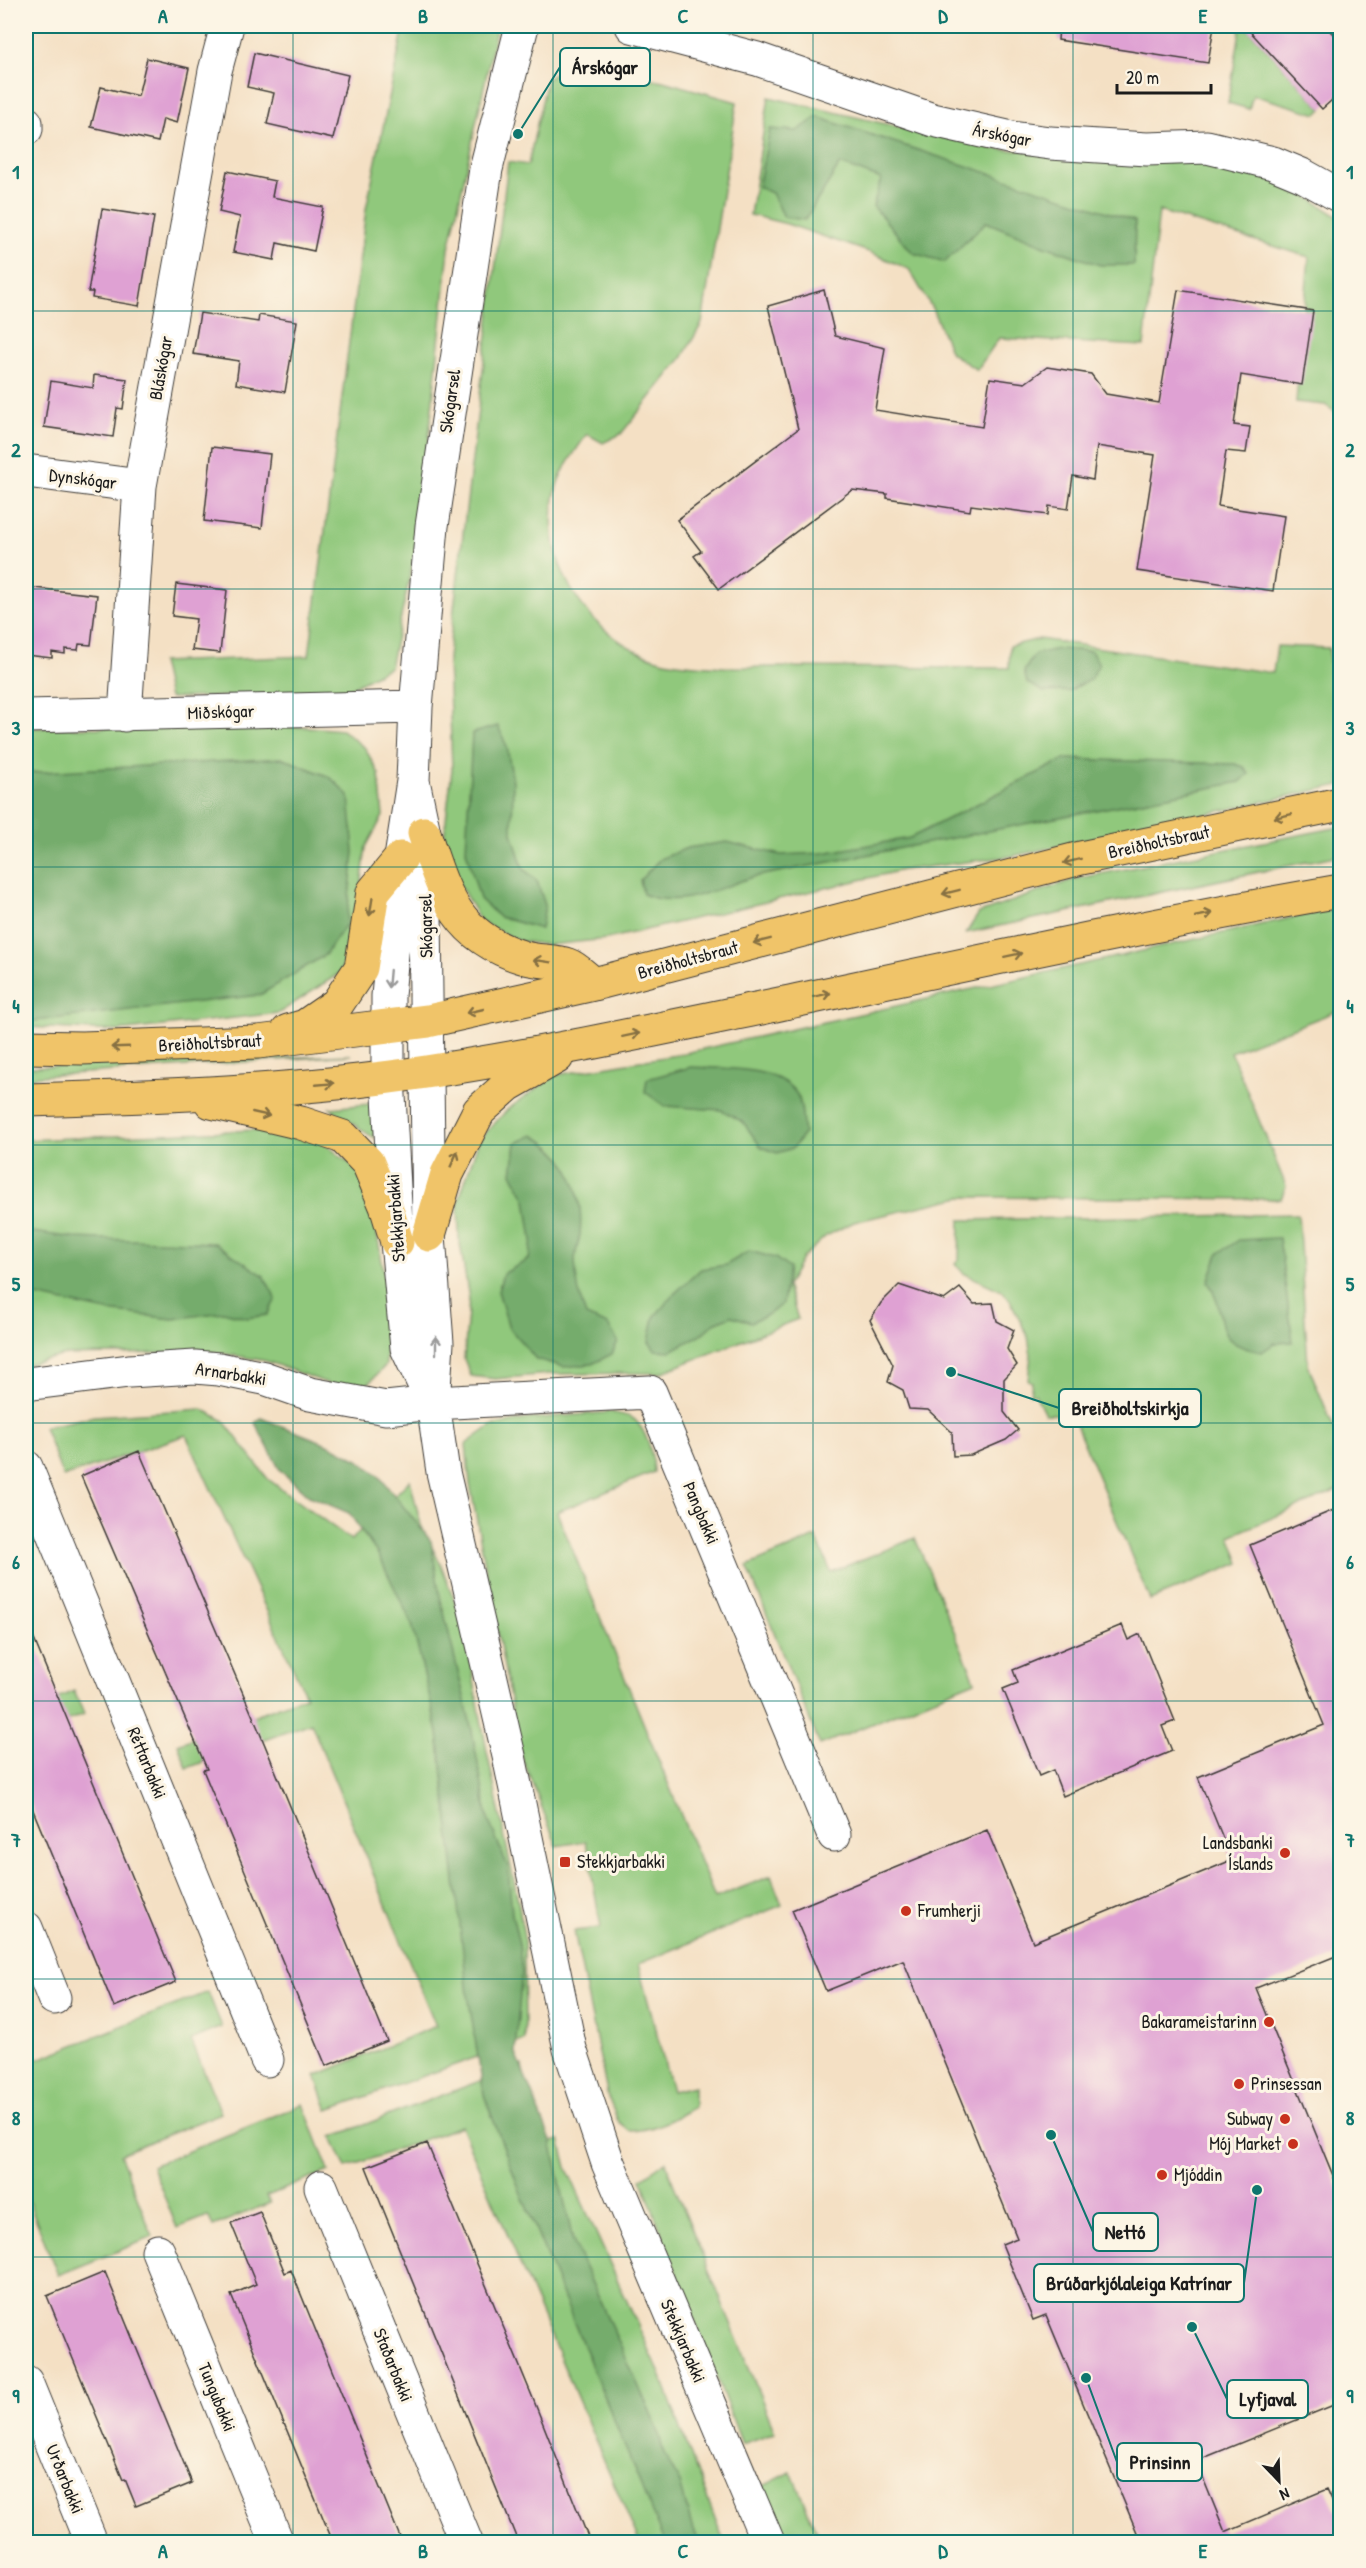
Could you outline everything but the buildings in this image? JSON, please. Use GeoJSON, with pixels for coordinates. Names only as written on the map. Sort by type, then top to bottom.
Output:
{"type":"FeatureCollection","features":[{"type":"Feature","properties":{"kind":"main road","name":"Breiðholtsbraut"},"geometry":{"type":"LineString","coordinates":[[26,1047],[82,1048],[258,1042],[428,1021],[594,984],[1081,858],[1341,804]]}},
{"type":"Feature","properties":{"kind":"main road"},"geometry":{"type":"LineString","coordinates":[[424,833],[444,892],[466,925],[493,946],[524,958],[569,965],[594,984]]}},
{"type":"Feature","properties":{"kind":"main road"},"geometry":{"type":"LineString","coordinates":[[258,1042],[305,1026],[338,1004],[361,968],[373,892],[401,858]]}},
{"type":"Feature","properties":{"kind":"main road"},"geometry":{"type":"LineString","coordinates":[[26,1100],[183,1096],[427,1072],[574,1047],[1207,915],[1341,891]]}},
{"type":"Feature","properties":{"kind":"main road"},"geometry":{"type":"LineString","coordinates":[[429,1234],[447,1174],[479,1111],[508,1085],[574,1047]]}},
{"type":"Feature","properties":{"kind":"main road"},"geometry":{"type":"LineString","coordinates":[[183,1096],[301,1123],[343,1137],[368,1163],[386,1206],[397,1242]]}},
{"type":"Feature","properties":{"kind":"street","name":"Bláskógar"},"geometry":{"type":"LineString","coordinates":[[125,715],[140,486],[215,71],[227,26]]}},
{"type":"Feature","properties":{"kind":"street","name":"Skógarsel"},"geometry":{"type":"LineString","coordinates":[[387,1027],[401,858],[413,781],[416,707],[432,526],[456,355],[486,169],[522,26]]}},
{"type":"Feature","properties":{"kind":"street","name":"Árskógar"},"geometry":{"type":"LineString","coordinates":[[632,26],[757,59],[933,120],[1012,138],[1050,143],[1147,148],[1207,147],[1273,163],[1304,176],[1341,196]]}},
{"type":"Feature","properties":{"kind":"street","name":"Dynskógar"},"geometry":{"type":"LineString","coordinates":[[26,471],[140,486]]}},
{"type":"Feature","properties":{"kind":"street","name":"Miðskógar"},"geometry":{"type":"LineString","coordinates":[[26,716],[416,707]]}},
{"type":"Feature","properties":{"kind":"street","name":"Skógarsel"},"geometry":{"type":"LineString","coordinates":[[413,781],[424,833],[427,1072]]}},
{"type":"Feature","properties":{"kind":"street","name":"Stekkjarbakki"},"geometry":{"type":"LineString","coordinates":[[387,1027],[397,1242],[407,1348],[433,1403]]}},
{"type":"Feature","properties":{"kind":"street","name":"Stekkjarbakki"},"geometry":{"type":"LineString","coordinates":[[427,1072],[429,1234],[437,1344],[433,1403],[442,1472],[509,1756],[570,2049],[609,2163],[768,2542]]}},
{"type":"Feature","properties":{"kind":"street","name":"Arnarbakki"},"geometry":{"type":"LineString","coordinates":[[26,1384],[129,1371],[195,1367],[219,1369],[264,1378],[310,1394],[386,1408],[433,1403]]}},
{"type":"Feature","properties":{"kind":"street","name":"Þangbakki"},"geometry":{"type":"LineString","coordinates":[[433,1403],[650,1392],[834,1835]]}},
{"type":"Feature","properties":{"kind":"street","name":"Réttarbakki"},"geometry":{"type":"LineString","coordinates":[[26,1467],[267,2060]]}},
{"type":"Feature","properties":{"kind":"street"},"geometry":{"type":"LineString","coordinates":[[26,1928],[54,1998]]}},
{"type":"Feature","properties":{"kind":"street","name":"Staðarbakki"},"geometry":{"type":"LineString","coordinates":[[321,2187],[466,2542]]}},
{"type":"Feature","properties":{"kind":"street","name":"Tungubakki"},"geometry":{"type":"LineString","coordinates":[[158,2251],[277,2542]]}},
{"type":"Feature","properties":{"kind":"street","name":"Urðarbakki"},"geometry":{"type":"LineString","coordinates":[[26,2382],[91,2542]]}},
{"type":"Feature","properties":{"kind":"green space"},"geometry":{"type":"Polygon","coordinates":[[[404,26],[497,26],[449,249],[418,540],[390,667],[341,693],[169,698],[161,662],[309,656],[366,209],[404,26]]]}},
{"type":"Feature","properties":{"kind":"green space"},"geometry":{"type":"Polygon","coordinates":[[[1241,26],[1245,26],[1322,109],[1317,114],[1253,95],[1249,109],[1228,103],[1241,26]]]}},
{"type":"Feature","properties":{"kind":"green space"},"geometry":{"type":"Polygon","coordinates":[[[575,65],[663,81],[737,102],[702,323],[682,358],[621,434],[603,443],[587,434],[565,467],[556,489],[552,515],[554,541],[560,565],[571,588],[586,610],[603,628],[624,644],[664,661],[723,667],[1009,668],[1010,646],[1039,639],[1273,673],[1277,646],[1329,648],[1330,672],[1340,672],[1340,785],[1013,856],[903,870],[607,939],[549,945],[519,941],[481,922],[442,854],[452,769],[448,658],[508,162],[528,165],[547,79],[563,68],[575,65]]]}},
{"type":"Feature","properties":{"kind":"green space"},"geometry":{"type":"Polygon","coordinates":[[[769,97],[994,149],[1223,162],[1290,185],[1340,218],[1340,415],[1325,405],[1296,402],[1309,257],[1159,211],[1144,346],[999,338],[977,370],[951,353],[932,308],[909,269],[869,252],[787,224],[750,215],[769,97]]]}},
{"type":"Feature","properties":{"kind":"green space"},"geometry":{"type":"Polygon","coordinates":[[[817,117],[1135,221],[1134,265],[1100,265],[986,222],[945,262],[913,253],[873,206],[881,179],[840,164],[805,220],[784,217],[772,193],[758,187],[770,129],[797,131],[817,117]]]}},
{"type":"Feature","properties":{"kind":"green space"},"geometry":{"type":"Polygon","coordinates":[[[1058,649],[1091,651],[1099,664],[1091,679],[1069,691],[1044,692],[1027,683],[1024,671],[1035,654],[1058,649]]]}},
{"type":"Feature","properties":{"kind":"green space"},"geometry":{"type":"Polygon","coordinates":[[[498,726],[507,747],[513,782],[512,833],[523,868],[537,881],[545,905],[541,929],[499,917],[480,899],[466,851],[472,733],[498,726]]]}},
{"type":"Feature","properties":{"kind":"green space"},"geometry":{"type":"Polygon","coordinates":[[[309,727],[342,730],[365,748],[379,774],[383,816],[366,847],[356,928],[340,973],[279,1013],[117,1031],[26,1027],[26,728],[309,727]]]}},
{"type":"Feature","properties":{"kind":"green space"},"geometry":{"type":"Polygon","coordinates":[[[282,758],[330,777],[349,796],[354,852],[346,925],[325,955],[260,995],[26,1022],[26,773],[282,758]]]}},
{"type":"Feature","properties":{"kind":"green space"},"geometry":{"type":"Polygon","coordinates":[[[1065,759],[1235,764],[1244,767],[1249,774],[1240,782],[753,877],[684,899],[670,900],[643,894],[640,880],[660,859],[687,848],[727,842],[781,855],[822,853],[910,838],[1065,759]]]}},
{"type":"Feature","properties":{"kind":"green space"},"geometry":{"type":"Polygon","coordinates":[[[1340,827],[1340,855],[966,933],[979,913],[1075,879],[1340,827]]]}},
{"type":"Feature","properties":{"kind":"green space"},"geometry":{"type":"Polygon","coordinates":[[[1340,908],[1340,1010],[1231,1052],[1286,1186],[1281,1199],[961,1197],[854,1222],[826,1236],[803,1257],[787,1286],[798,1319],[660,1373],[549,1374],[495,1379],[471,1376],[464,1359],[469,1299],[459,1237],[458,1202],[479,1140],[508,1109],[556,1075],[676,1055],[1340,908]]]}},
{"type":"Feature","properties":{"kind":"green space"},"geometry":{"type":"Polygon","coordinates":[[[351,1055],[41,1076],[26,1078],[26,1067],[351,1055]]]}},
{"type":"Feature","properties":{"kind":"green space"},"geometry":{"type":"Polygon","coordinates":[[[691,1067],[748,1070],[776,1077],[787,1084],[798,1097],[804,1134],[793,1148],[777,1153],[761,1147],[743,1122],[721,1110],[665,1106],[645,1092],[647,1079],[691,1067]]]}},
{"type":"Feature","properties":{"kind":"green space"},"geometry":{"type":"Polygon","coordinates":[[[379,1103],[374,1138],[330,1108],[379,1103]]]}},
{"type":"Feature","properties":{"kind":"green space"},"geometry":{"type":"Polygon","coordinates":[[[256,1130],[315,1136],[359,1171],[371,1201],[385,1278],[386,1365],[369,1383],[349,1391],[266,1361],[215,1352],[65,1355],[26,1365],[26,1140],[256,1130]]]}},
{"type":"Feature","properties":{"kind":"green space"},"geometry":{"type":"Polygon","coordinates":[[[533,1135],[557,1153],[565,1164],[577,1190],[581,1219],[575,1261],[581,1303],[586,1316],[608,1325],[618,1341],[612,1354],[592,1364],[564,1367],[536,1359],[509,1328],[498,1291],[503,1274],[529,1259],[532,1240],[526,1200],[512,1173],[516,1143],[533,1135]]]}},
{"type":"Feature","properties":{"kind":"green space"},"geometry":{"type":"Polygon","coordinates":[[[1298,1214],[1308,1365],[1340,1443],[1340,1489],[1230,1536],[1240,1563],[1150,1600],[1072,1415],[1045,1414],[1035,1394],[1030,1394],[1032,1382],[1028,1380],[1031,1355],[1028,1337],[1010,1300],[1002,1291],[963,1273],[955,1263],[959,1259],[960,1220],[1298,1214]]]}},
{"type":"Feature","properties":{"kind":"green space"},"geometry":{"type":"Polygon","coordinates":[[[26,1231],[74,1238],[215,1243],[264,1276],[276,1299],[267,1315],[247,1318],[223,1312],[173,1319],[107,1311],[26,1294],[26,1231]]]}},
{"type":"Feature","properties":{"kind":"green space"},"geometry":{"type":"Polygon","coordinates":[[[1279,1238],[1293,1342],[1275,1343],[1262,1352],[1244,1348],[1232,1342],[1226,1335],[1215,1295],[1208,1282],[1218,1254],[1239,1240],[1279,1238]]]}},
{"type":"Feature","properties":{"kind":"green space"},"geometry":{"type":"Polygon","coordinates":[[[749,1251],[775,1258],[789,1268],[783,1303],[769,1314],[751,1322],[732,1316],[714,1323],[702,1334],[671,1351],[655,1350],[649,1342],[654,1317],[675,1293],[701,1269],[726,1265],[749,1251]]]}},
{"type":"Feature","properties":{"kind":"green space"},"geometry":{"type":"Polygon","coordinates":[[[202,1409],[223,1420],[268,1479],[351,1540],[410,1480],[421,1525],[441,1565],[464,1626],[519,1906],[524,1938],[525,2040],[328,2110],[315,2076],[436,2026],[311,1723],[187,1768],[178,1744],[306,1696],[186,1435],[63,1477],[44,1427],[95,1416],[202,1409]]]}},
{"type":"Feature","properties":{"kind":"green space"},"geometry":{"type":"Polygon","coordinates":[[[611,1412],[632,1418],[639,1424],[648,1444],[654,1472],[557,1512],[715,1898],[771,1876],[782,1905],[638,1964],[672,2091],[694,2086],[694,2107],[655,2127],[629,2131],[618,2121],[608,2097],[574,1931],[601,1928],[586,1841],[557,1846],[520,1752],[470,1484],[466,1444],[491,1426],[527,1419],[611,1412]]]}},
{"type":"Feature","properties":{"kind":"green space"},"geometry":{"type":"Polygon","coordinates":[[[261,1418],[330,1445],[360,1461],[379,1476],[431,1541],[440,1596],[471,1726],[488,1819],[508,1867],[512,1914],[519,1944],[522,1972],[515,2051],[551,2141],[573,2241],[657,2427],[664,2454],[680,2483],[692,2527],[699,2542],[664,2542],[520,2191],[484,2095],[468,1995],[438,1733],[412,1624],[379,1556],[349,1513],[309,1496],[280,1470],[255,1423],[261,1418]]]}},
{"type":"Feature","properties":{"kind":"green space"},"geometry":{"type":"Polygon","coordinates":[[[816,1537],[831,1572],[915,1538],[975,1681],[820,1745],[747,1566],[816,1537]]]}},
{"type":"Feature","properties":{"kind":"green space"},"geometry":{"type":"Polygon","coordinates":[[[74,1691],[84,1714],[26,1737],[26,1711],[74,1691]]]}},
{"type":"Feature","properties":{"kind":"green space"},"geometry":{"type":"Polygon","coordinates":[[[208,1992],[222,2027],[191,2040],[221,2113],[120,2154],[153,2237],[58,2275],[26,2195],[26,2064],[208,1992]]]}},
{"type":"Feature","properties":{"kind":"green space"},"geometry":{"type":"Polygon","coordinates":[[[522,2065],[534,2147],[560,2140],[568,2171],[660,2374],[724,2542],[639,2542],[461,2126],[346,2168],[332,2137],[522,2065]]]}},
{"type":"Feature","properties":{"kind":"green space"},"geometry":{"type":"Polygon","coordinates":[[[303,2104],[329,2171],[267,2196],[270,2203],[213,2226],[208,2216],[177,2228],[152,2166],[303,2104]]]}},
{"type":"Feature","properties":{"kind":"green space"},"geometry":{"type":"Polygon","coordinates":[[[666,2161],[775,2432],[742,2444],[641,2179],[666,2161]]]}},
{"type":"Feature","properties":{"kind":"green space"},"geometry":{"type":"Polygon","coordinates":[[[791,2472],[821,2542],[787,2542],[763,2486],[791,2472]]]}},
{"type":"Feature","properties":{"kind":"place","name":"Árskógar"},"geometry":{"type":"Point","coordinates":[518,134]}},
{"type":"Feature","properties":{"kind":"place","name":"Breiðholtskirkja"},"geometry":{"type":"Point","coordinates":[951,1372]}},
{"type":"Feature","properties":{"kind":"place","name":"Landsbanki Íslands"},"geometry":{"type":"Point","coordinates":[1285,1853]}},
{"type":"Feature","properties":{"kind":"place","name":"Stekkjarbakki"},"geometry":{"type":"Point","coordinates":[565,1862]}},
{"type":"Feature","properties":{"kind":"place","name":"Frumherji"},"geometry":{"type":"Point","coordinates":[906,1911]}},
{"type":"Feature","properties":{"kind":"place","name":"Bakarameistarinn"},"geometry":{"type":"Point","coordinates":[1269,2022]}},
{"type":"Feature","properties":{"kind":"place","name":"Prinsessan"},"geometry":{"type":"Point","coordinates":[1239,2084]}},
{"type":"Feature","properties":{"kind":"place","name":"Subway"},"geometry":{"type":"Point","coordinates":[1285,2119]}},
{"type":"Feature","properties":{"kind":"place","name":"Nettó"},"geometry":{"type":"Point","coordinates":[1051,2135]}},
{"type":"Feature","properties":{"kind":"place","name":"Mój Market"},"geometry":{"type":"Point","coordinates":[1293,2144]}},
{"type":"Feature","properties":{"kind":"place","name":"Mjóddin"},"geometry":{"type":"Point","coordinates":[1162,2175]}},
{"type":"Feature","properties":{"kind":"place","name":"Brúðarkjólaleiga Katrínar"},"geometry":{"type":"Point","coordinates":[1257,2190]}},
{"type":"Feature","properties":{"kind":"place","name":"Lyfjaval"},"geometry":{"type":"Point","coordinates":[1192,2327]}},
{"type":"Feature","properties":{"kind":"place","name":"Prinsinn"},"geometry":{"type":"Point","coordinates":[1086,2378]}}]}
